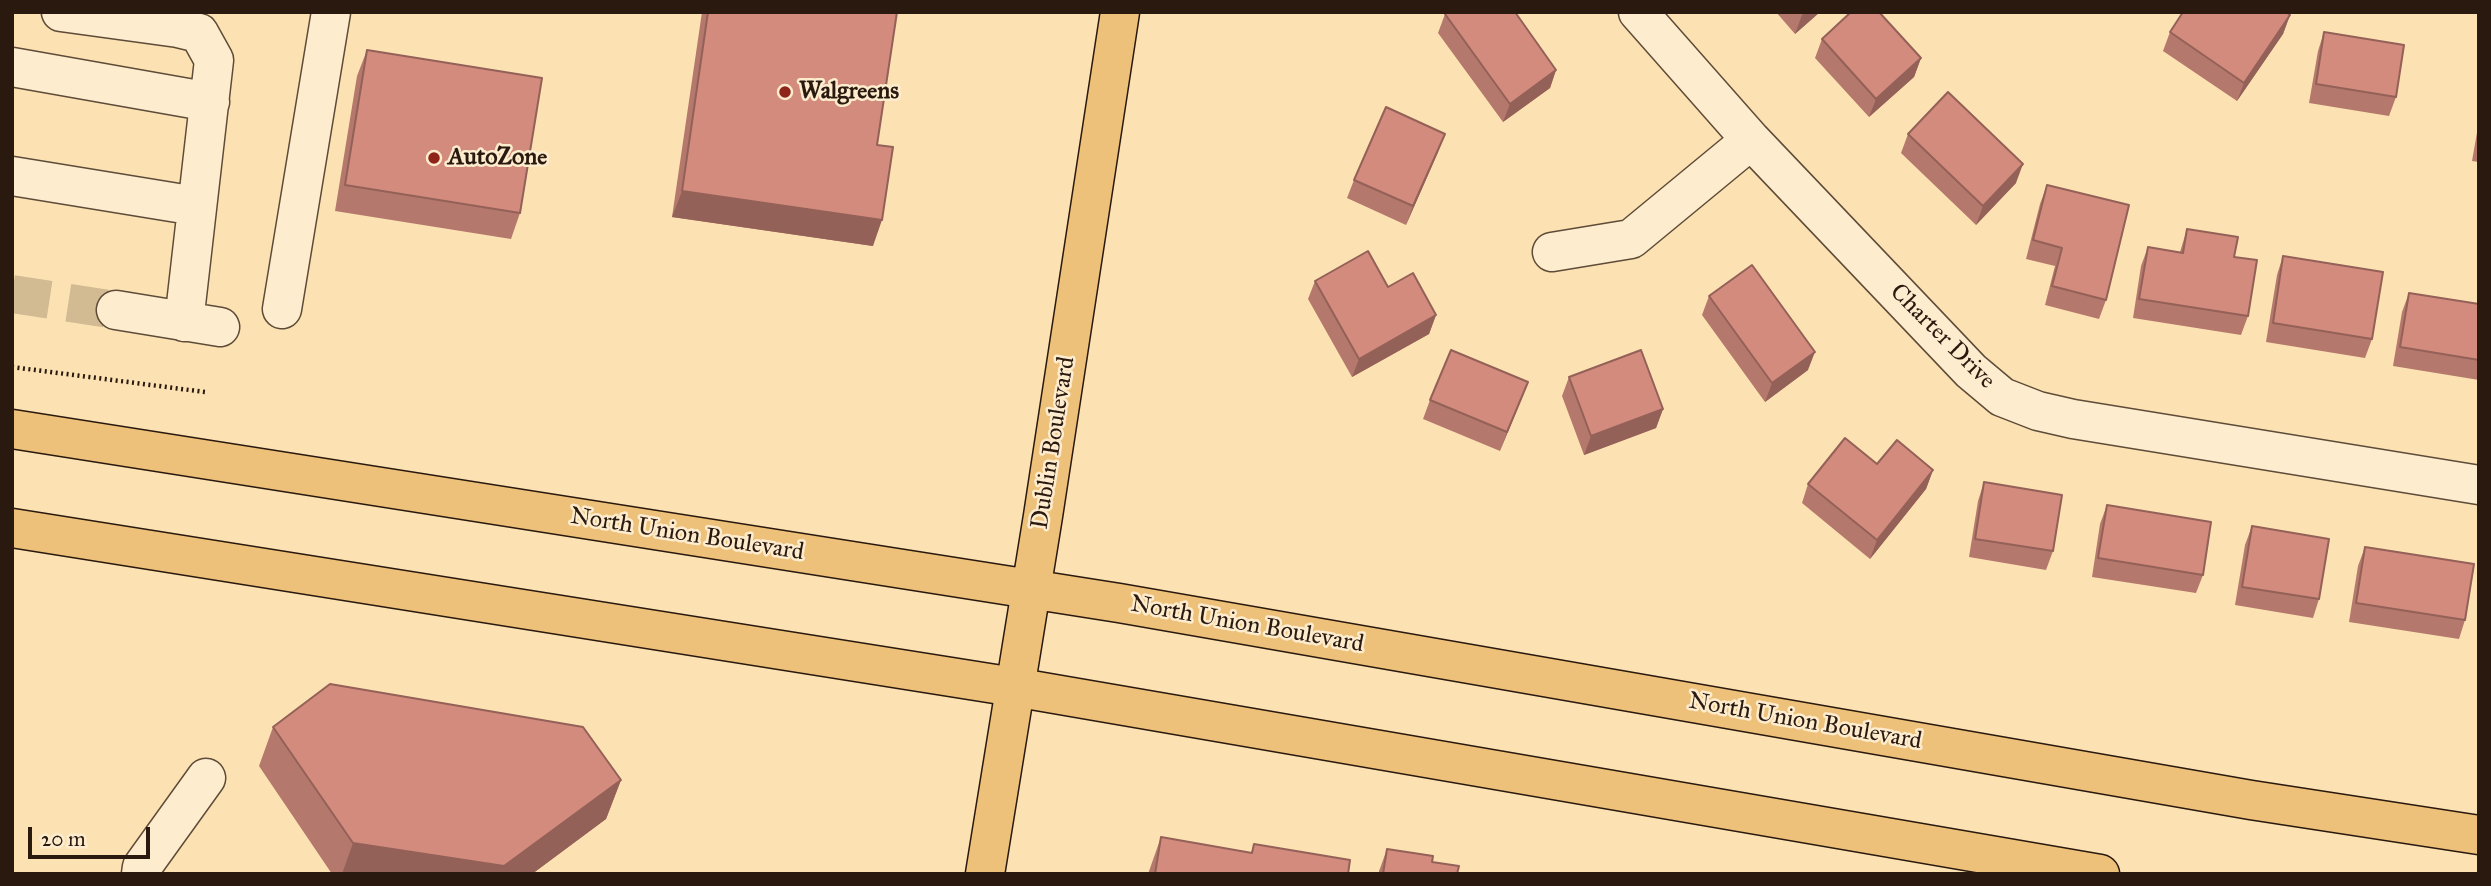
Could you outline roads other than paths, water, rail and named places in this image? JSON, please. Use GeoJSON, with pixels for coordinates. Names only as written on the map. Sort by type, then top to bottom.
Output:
{"type":"FeatureCollection","features":[{"type":"Feature","properties":{"kind":"main road","name":"Dublin Boulevard"},"geometry":{"type":"LineString","coordinates":[[985,874],[1120,12]]}},
{"type":"Feature","properties":{"kind":"main road","name":"North Union Boulevard"},"geometry":{"type":"LineString","coordinates":[[12,429],[1031,589],[2238,797],[2479,835]]}},
{"type":"Feature","properties":{"kind":"main road"},"geometry":{"type":"LineString","coordinates":[[12,528],[1014,687],[2100,874]]}},
{"type":"Feature","properties":{"kind":"street"},"geometry":{"type":"LineString","coordinates":[[61,12],[199,33],[214,60],[196,206],[202,324],[116,310]]}},
{"type":"Feature","properties":{"kind":"street"},"geometry":{"type":"LineString","coordinates":[[282,309],[331,12]]}},
{"type":"Feature","properties":{"kind":"street","name":"Charter Drive"},"geometry":{"type":"LineString","coordinates":[[1638,12],[1751,140],[1971,371],[2001,397],[2038,411],[2073,419],[2479,485]]}},
{"type":"Feature","properties":{"kind":"street"},"geometry":{"type":"LineString","coordinates":[[12,67],[210,102]]}},
{"type":"Feature","properties":{"kind":"street"},"geometry":{"type":"LineString","coordinates":[[1552,252],[1631,239],[1751,140]]}},
{"type":"Feature","properties":{"kind":"street"},"geometry":{"type":"LineString","coordinates":[[12,176],[196,206]]}},
{"type":"Feature","properties":{"kind":"street"},"geometry":{"type":"LineString","coordinates":[[141,874],[142,867],[206,778]]}},
{"type":"Feature","properties":{"kind":"tunnel"},"geometry":{"type":"LineString","coordinates":[[12,294],[116,310]]}},
{"type":"Feature","properties":{"kind":"place","name":"Walgreens"},"geometry":{"type":"Point","coordinates":[785,92]}},
{"type":"Feature","properties":{"kind":"place","name":"AutoZone"},"geometry":{"type":"Point","coordinates":[434,158]}}]}
